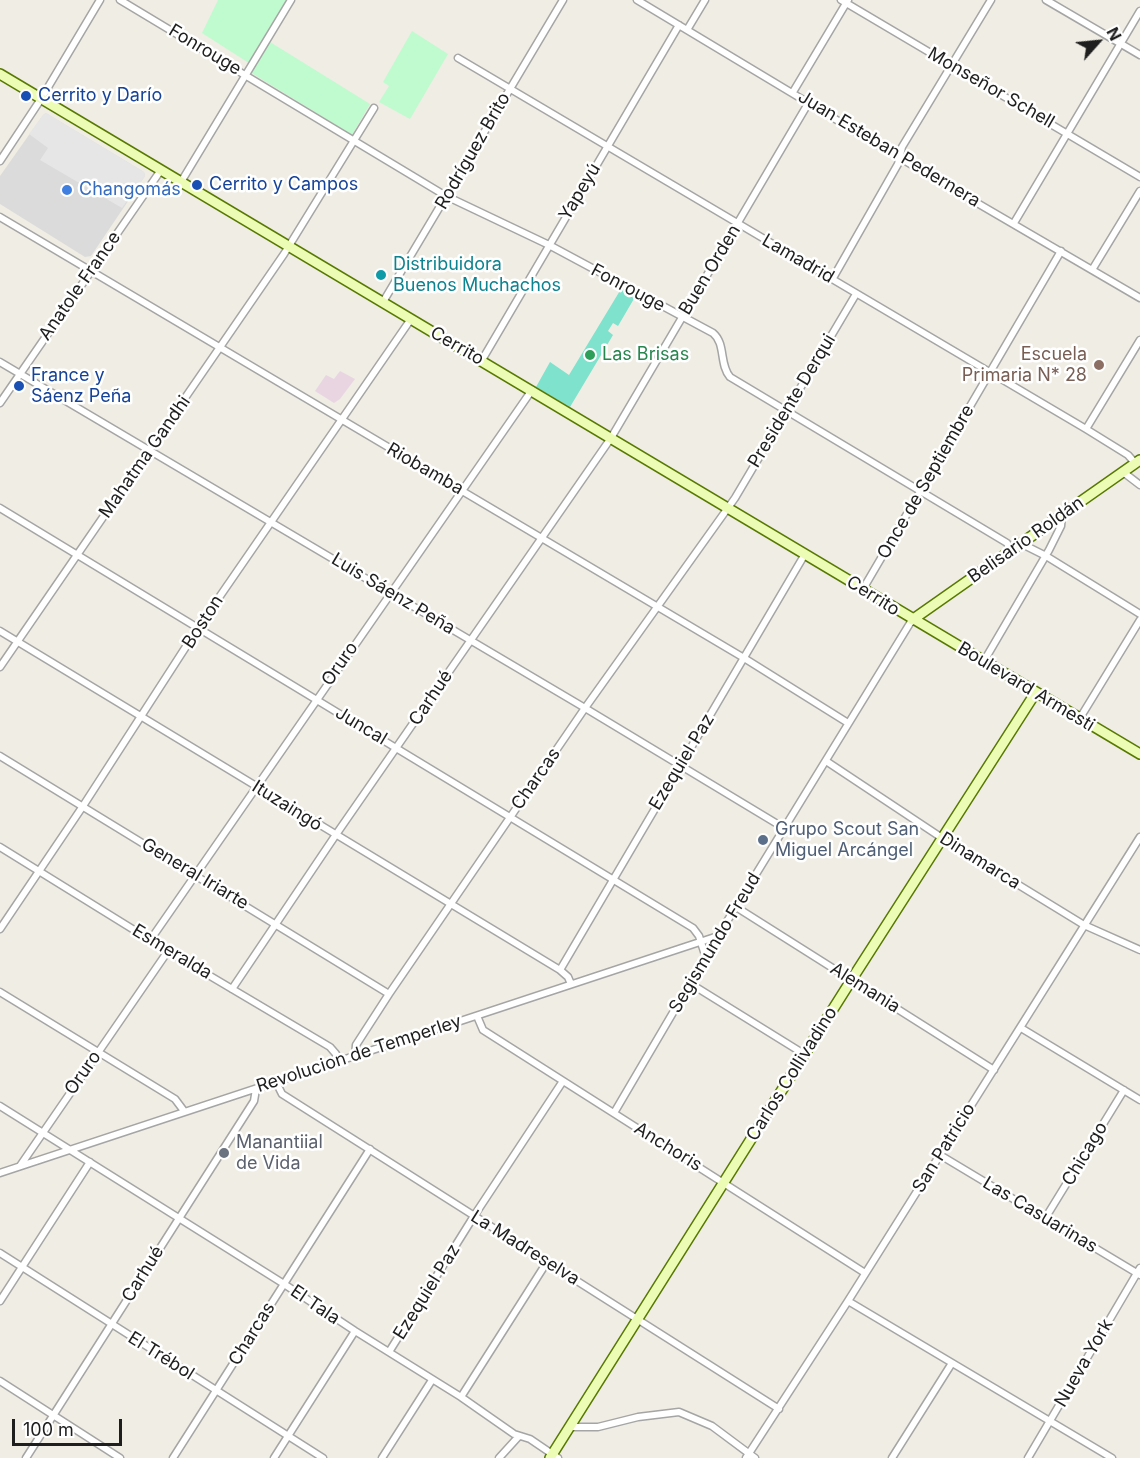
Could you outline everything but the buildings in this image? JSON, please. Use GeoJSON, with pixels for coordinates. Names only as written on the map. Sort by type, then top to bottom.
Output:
{"type":"FeatureCollection","features":[{"type":"Feature","properties":{"kind":"main road","name":"Cerrito"},"geometry":{"type":"LineString","coordinates":[[0,74],[728,507],[912,620]]}},
{"type":"Feature","properties":{"kind":"main road","name":"Belisario Roldán"},"geometry":{"type":"LineString","coordinates":[[912,620],[1137,461]]}},
{"type":"Feature","properties":{"kind":"main road","name":"Boulevard Armesti"},"geometry":{"type":"LineString","coordinates":[[912,620],[1140,754]]}},
{"type":"Feature","properties":{"kind":"main road","name":"Carlos Collivadino"},"geometry":{"type":"LineString","coordinates":[[553,1457],[569,1426],[637,1318],[1036,692]]}},
{"type":"Feature","properties":{"kind":"street"},"geometry":{"type":"LineString","coordinates":[[0,161],[42,99],[100,0]]}},
{"type":"Feature","properties":{"kind":"street","name":"Fonrouge"},"geometry":{"type":"LineString","coordinates":[[120,0],[446,196],[549,245],[718,337],[730,377],[1007,543],[1011,551]]}},
{"type":"Feature","properties":{"kind":"street"},"geometry":{"type":"LineString","coordinates":[[181,182],[291,0]]}},
{"type":"Feature","properties":{"kind":"street","name":"Rodríguez Brito"},"geometry":{"type":"LineString","coordinates":[[383,302],[562,0]]}},
{"type":"Feature","properties":{"kind":"street","name":"Juan Esteban Pedernera"},"geometry":{"type":"LineString","coordinates":[[638,0],[900,158],[1140,298]]}},
{"type":"Feature","properties":{"kind":"street"},"geometry":{"type":"LineString","coordinates":[[687,30],[705,0]]}},
{"type":"Feature","properties":{"kind":"street"},"geometry":{"type":"LineString","coordinates":[[833,278],[900,158],[902,147],[991,0]]}},
{"type":"Feature","properties":{"kind":"street"},"geometry":{"type":"LineString","coordinates":[[1046,0],[1140,55]]}},
{"type":"Feature","properties":{"kind":"street"},"geometry":{"type":"LineString","coordinates":[[793,92],[845,1]]}},
{"type":"Feature","properties":{"kind":"street","name":"Monseñor Schell"},"geometry":{"type":"LineString","coordinates":[[845,1],[1140,177]]}},
{"type":"Feature","properties":{"kind":"street"},"geometry":{"type":"LineString","coordinates":[[1014,223],[1140,11]]}},
{"type":"Feature","properties":{"kind":"street","name":"Yapeyú"},"geometry":{"type":"LineString","coordinates":[[482,360],[679,25]]}},
{"type":"Feature","properties":{"kind":"street","name":"Lamadrid"},"geometry":{"type":"LineString","coordinates":[[458,58],[833,278],[856,294],[1137,461]]}},
{"type":"Feature","properties":{"kind":"street","name":"Buen Orden"},"geometry":{"type":"LineString","coordinates":[[611,438],[809,102]]}},
{"type":"Feature","properties":{"kind":"street","name":"Mahatma Gandhi"},"geometry":{"type":"LineString","coordinates":[[0,667],[221,348],[289,246],[374,108]]}},
{"type":"Feature","properties":{"kind":"street","name":"Anatole France"},"geometry":{"type":"LineString","coordinates":[[0,403],[161,170]]}},
{"type":"Feature","properties":{"kind":"street"},"geometry":{"type":"LineString","coordinates":[[1092,270],[1140,191]]}},
{"type":"Feature","properties":{"kind":"street","name":"Riobamba"},"geometry":{"type":"LineString","coordinates":[[0,217],[744,658],[848,723]]}},
{"type":"Feature","properties":{"kind":"street","name":"Once de Septiembre"},"geometry":{"type":"LineString","coordinates":[[863,588],[1061,251]]}},
{"type":"Feature","properties":{"kind":"street","name":"Presidente Derqui"},"geometry":{"type":"LineString","coordinates":[[728,507],[856,294]]}},
{"type":"Feature","properties":{"kind":"street","name":"Boston"},"geometry":{"type":"LineString","coordinates":[[0,929],[270,521],[411,319]]}},
{"type":"Feature","properties":{"kind":"street"},"geometry":{"type":"LineString","coordinates":[[1086,429],[1140,340]]}},
{"type":"Feature","properties":{"kind":"street","name":"Luis Sáenz Peña"},"geometry":{"type":"LineString","coordinates":[[0,362],[784,828]]}},
{"type":"Feature","properties":{"kind":"street","name":"Oruro"},"geometry":{"type":"LineString","coordinates":[[151,939],[532,390]]}},
{"type":"Feature","properties":{"kind":"street","name":"Carhué"},"geometry":{"type":"LineString","coordinates":[[232,989],[335,836],[611,438]]}},
{"type":"Feature","properties":{"kind":"street"},"geometry":{"type":"LineString","coordinates":[[1123,472],[1140,485]]}},
{"type":"Feature","properties":{"kind":"street","name":"Charcas"},"geometry":{"type":"LineString","coordinates":[[356,1056],[356,1045],[388,994],[585,708],[658,609],[728,507]]}},
{"type":"Feature","properties":{"kind":"street","name":"Juncal"},"geometry":{"type":"LineString","coordinates":[[0,508],[693,928],[701,941],[706,958]]}},
{"type":"Feature","properties":{"kind":"street"},"geometry":{"type":"LineString","coordinates":[[984,661],[1046,556],[1061,526],[1062,515]]}},
{"type":"Feature","properties":{"kind":"street"},"geometry":{"type":"LineString","coordinates":[[1022,544],[1046,556],[1140,614]]}},
{"type":"Feature","properties":{"kind":"street","name":"Ezequiel Paz"},"geometry":{"type":"LineString","coordinates":[[560,970],[806,554]]}},
{"type":"Feature","properties":{"kind":"street","name":"Segismundo Freud"},"geometry":{"type":"LineString","coordinates":[[614,1113],[718,936],[912,620]]}},
{"type":"Feature","properties":{"kind":"street"},"geometry":{"type":"LineString","coordinates":[[1080,718],[1140,620]]}},
{"type":"Feature","properties":{"kind":"street","name":"Ituzaingó"},"geometry":{"type":"LineString","coordinates":[[0,631],[335,836],[560,970],[568,977],[571,984]]}},
{"type":"Feature","properties":{"kind":"street","name":"General Iriarte"},"geometry":{"type":"LineString","coordinates":[[0,756],[276,923],[388,994]]}},
{"type":"Feature","properties":{"kind":"street","name":"Dinamarca"},"geometry":{"type":"LineString","coordinates":[[825,761],[942,838],[1084,925],[1140,950]]}},
{"type":"Feature","properties":{"kind":"street","name":"San Patricio"},"geometry":{"type":"LineString","coordinates":[[747,1455],[848,1301],[1140,837]]}},
{"type":"Feature","properties":{"kind":"street","name":"Esmeralda"},"geometry":{"type":"LineString","coordinates":[[0,847],[168,951],[330,1047],[336,1054],[337,1062]]}},
{"type":"Feature","properties":{"kind":"street","name":"Alemania"},"geometry":{"type":"LineString","coordinates":[[736,907],[994,1070]]}},
{"type":"Feature","properties":{"kind":"street","name":"Revolucion de Temperley"},"geometry":{"type":"LineString","coordinates":[[0,1173],[718,936]]}},
{"type":"Feature","properties":{"kind":"street","name":"Oruro"},"geometry":{"type":"LineString","coordinates":[[20,1167],[168,951]]}},
{"type":"Feature","properties":{"kind":"street"},"geometry":{"type":"LineString","coordinates":[[691,984],[804,1054]]}},
{"type":"Feature","properties":{"kind":"street"},"geometry":{"type":"LineString","coordinates":[[0,992],[175,1099],[184,1111]]}},
{"type":"Feature","properties":{"kind":"street","name":"Anchoris"},"geometry":{"type":"LineString","coordinates":[[477,1016],[483,1030],[865,1273]]}},
{"type":"Feature","properties":{"kind":"street"},"geometry":{"type":"LineString","coordinates":[[1021,1028],[1140,1100]]}},
{"type":"Feature","properties":{"kind":"street","name":"Ezequiel Paz"},"geometry":{"type":"LineString","coordinates":[[389,1352],[474,1216],[563,1081]]}},
{"type":"Feature","properties":{"kind":"street","name":"La Madreselva"},"geometry":{"type":"LineString","coordinates":[[276,1082],[282,1094],[779,1409]]}},
{"type":"Feature","properties":{"kind":"street","name":"Carhué"},"geometry":{"type":"LineString","coordinates":[[26,1458],[254,1101],[256,1089]]}},
{"type":"Feature","properties":{"kind":"street","name":"Chicago"},"geometry":{"type":"LineString","coordinates":[[1046,1217],[1124,1090]]}},
{"type":"Feature","properties":{"kind":"street","name":"El Tala"},"geometry":{"type":"LineString","coordinates":[[0,1106],[179,1217],[519,1436],[530,1439],[553,1457]]}},
{"type":"Feature","properties":{"kind":"street","name":"Charcas"},"geometry":{"type":"LineString","coordinates":[[172,1458],[370,1149]]}},
{"type":"Feature","properties":{"kind":"street","name":"Las Casuarinas"},"geometry":{"type":"LineString","coordinates":[[940,1155],[1139,1272]]}},
{"type":"Feature","properties":{"kind":"street"},"geometry":{"type":"LineString","coordinates":[[0,1301],[90,1162]]}},
{"type":"Feature","properties":{"kind":"street","name":"El Trébol"},"geometry":{"type":"LineString","coordinates":[[0,1253],[323,1458]]}},
{"type":"Feature","properties":{"kind":"street"},"geometry":{"type":"LineString","coordinates":[[461,1397],[547,1262]]}},
{"type":"Feature","properties":{"kind":"street","name":"Nueva York"},"geometry":{"type":"LineString","coordinates":[[1028,1458],[1139,1272]]}},
{"type":"Feature","properties":{"kind":"street"},"geometry":{"type":"LineString","coordinates":[[848,1301],[1112,1458]]}},
{"type":"Feature","properties":{"kind":"street"},"geometry":{"type":"LineString","coordinates":[[274,1458],[355,1331]]}},
{"type":"Feature","properties":{"kind":"street"},"geometry":{"type":"LineString","coordinates":[[892,1458],[952,1363]]}},
{"type":"Feature","properties":{"kind":"street"},"geometry":{"type":"LineString","coordinates":[[382,1458],[432,1380]]}},
{"type":"Feature","properties":{"kind":"street"},"geometry":{"type":"LineString","coordinates":[[0,1381],[120,1458]]}},
{"type":"Feature","properties":{"kind":"street"},"geometry":{"type":"LineString","coordinates":[[569,1426],[598,1427],[638,1416],[679,1412],[712,1426],[747,1455],[755,1458]]}},
{"type":"Feature","properties":{"kind":"street"},"geometry":{"type":"LineString","coordinates":[[499,1458],[519,1436]]}},
{"type":"Feature","properties":{"kind":"shaded area","name":"Changomás"},"geometry":{"type":"Polygon","coordinates":[[[46,113],[144,172],[145,176],[91,256],[85,257],[0,204],[0,176],[46,113]]]}},
{"type":"Feature","properties":{"kind":"shaded area"},"geometry":{"type":"Polygon","coordinates":[[[46,113],[144,172],[145,176],[122,208],[40,160],[48,148],[29,134],[46,113]]]}},
{"type":"Feature","properties":{"kind":"shaded area","name":"Las Brisas"},"geometry":{"type":"Polygon","coordinates":[[[621,289],[635,297],[618,326],[613,323],[608,331],[613,335],[570,407],[536,387],[550,362],[569,375],[621,289]]]}},
{"type":"Feature","properties":{"kind":"shaded area"},"geometry":{"type":"Polygon","coordinates":[[[340,371],[355,379],[340,399],[334,403],[315,391],[326,375],[334,379],[340,371]]]}},
{"type":"Feature","properties":{"kind":"green space"},"geometry":{"type":"Polygon","coordinates":[[[218,0],[291,0],[252,65],[202,33],[218,0]]]}},
{"type":"Feature","properties":{"kind":"green space"},"geometry":{"type":"Polygon","coordinates":[[[412,31],[448,54],[410,119],[379,102],[389,86],[383,82],[412,31]]]}},
{"type":"Feature","properties":{"kind":"green space"},"geometry":{"type":"Polygon","coordinates":[[[270,42],[370,104],[352,135],[250,72],[270,42]]]}},
{"type":"Feature","properties":{"kind":"place","name":"Cerrito y Darío"},"geometry":{"type":"Point","coordinates":[26,96]}},
{"type":"Feature","properties":{"kind":"place","name":"Cerrito y Campos"},"geometry":{"type":"Point","coordinates":[197,185]}},
{"type":"Feature","properties":{"kind":"place","name":"Changomás"},"geometry":{"type":"Point","coordinates":[67,190]}},
{"type":"Feature","properties":{"kind":"place","name":"Distribuidora Buenos Muchachos"},"geometry":{"type":"Point","coordinates":[381,275]}},
{"type":"Feature","properties":{"kind":"place","name":"Las Brisas"},"geometry":{"type":"Point","coordinates":[590,355]}},
{"type":"Feature","properties":{"kind":"place","name":"Escuela Primaria N* 28"},"geometry":{"type":"Point","coordinates":[1099,365]}},
{"type":"Feature","properties":{"kind":"place","name":"France y Sáenz Peña"},"geometry":{"type":"Point","coordinates":[19,386]}},
{"type":"Feature","properties":{"kind":"place","name":"Grupo Scout San Miguel Arcángel"},"geometry":{"type":"Point","coordinates":[763,840]}},
{"type":"Feature","properties":{"kind":"place","name":"Manantiial de Vida"},"geometry":{"type":"Point","coordinates":[224,1153]}}]}
